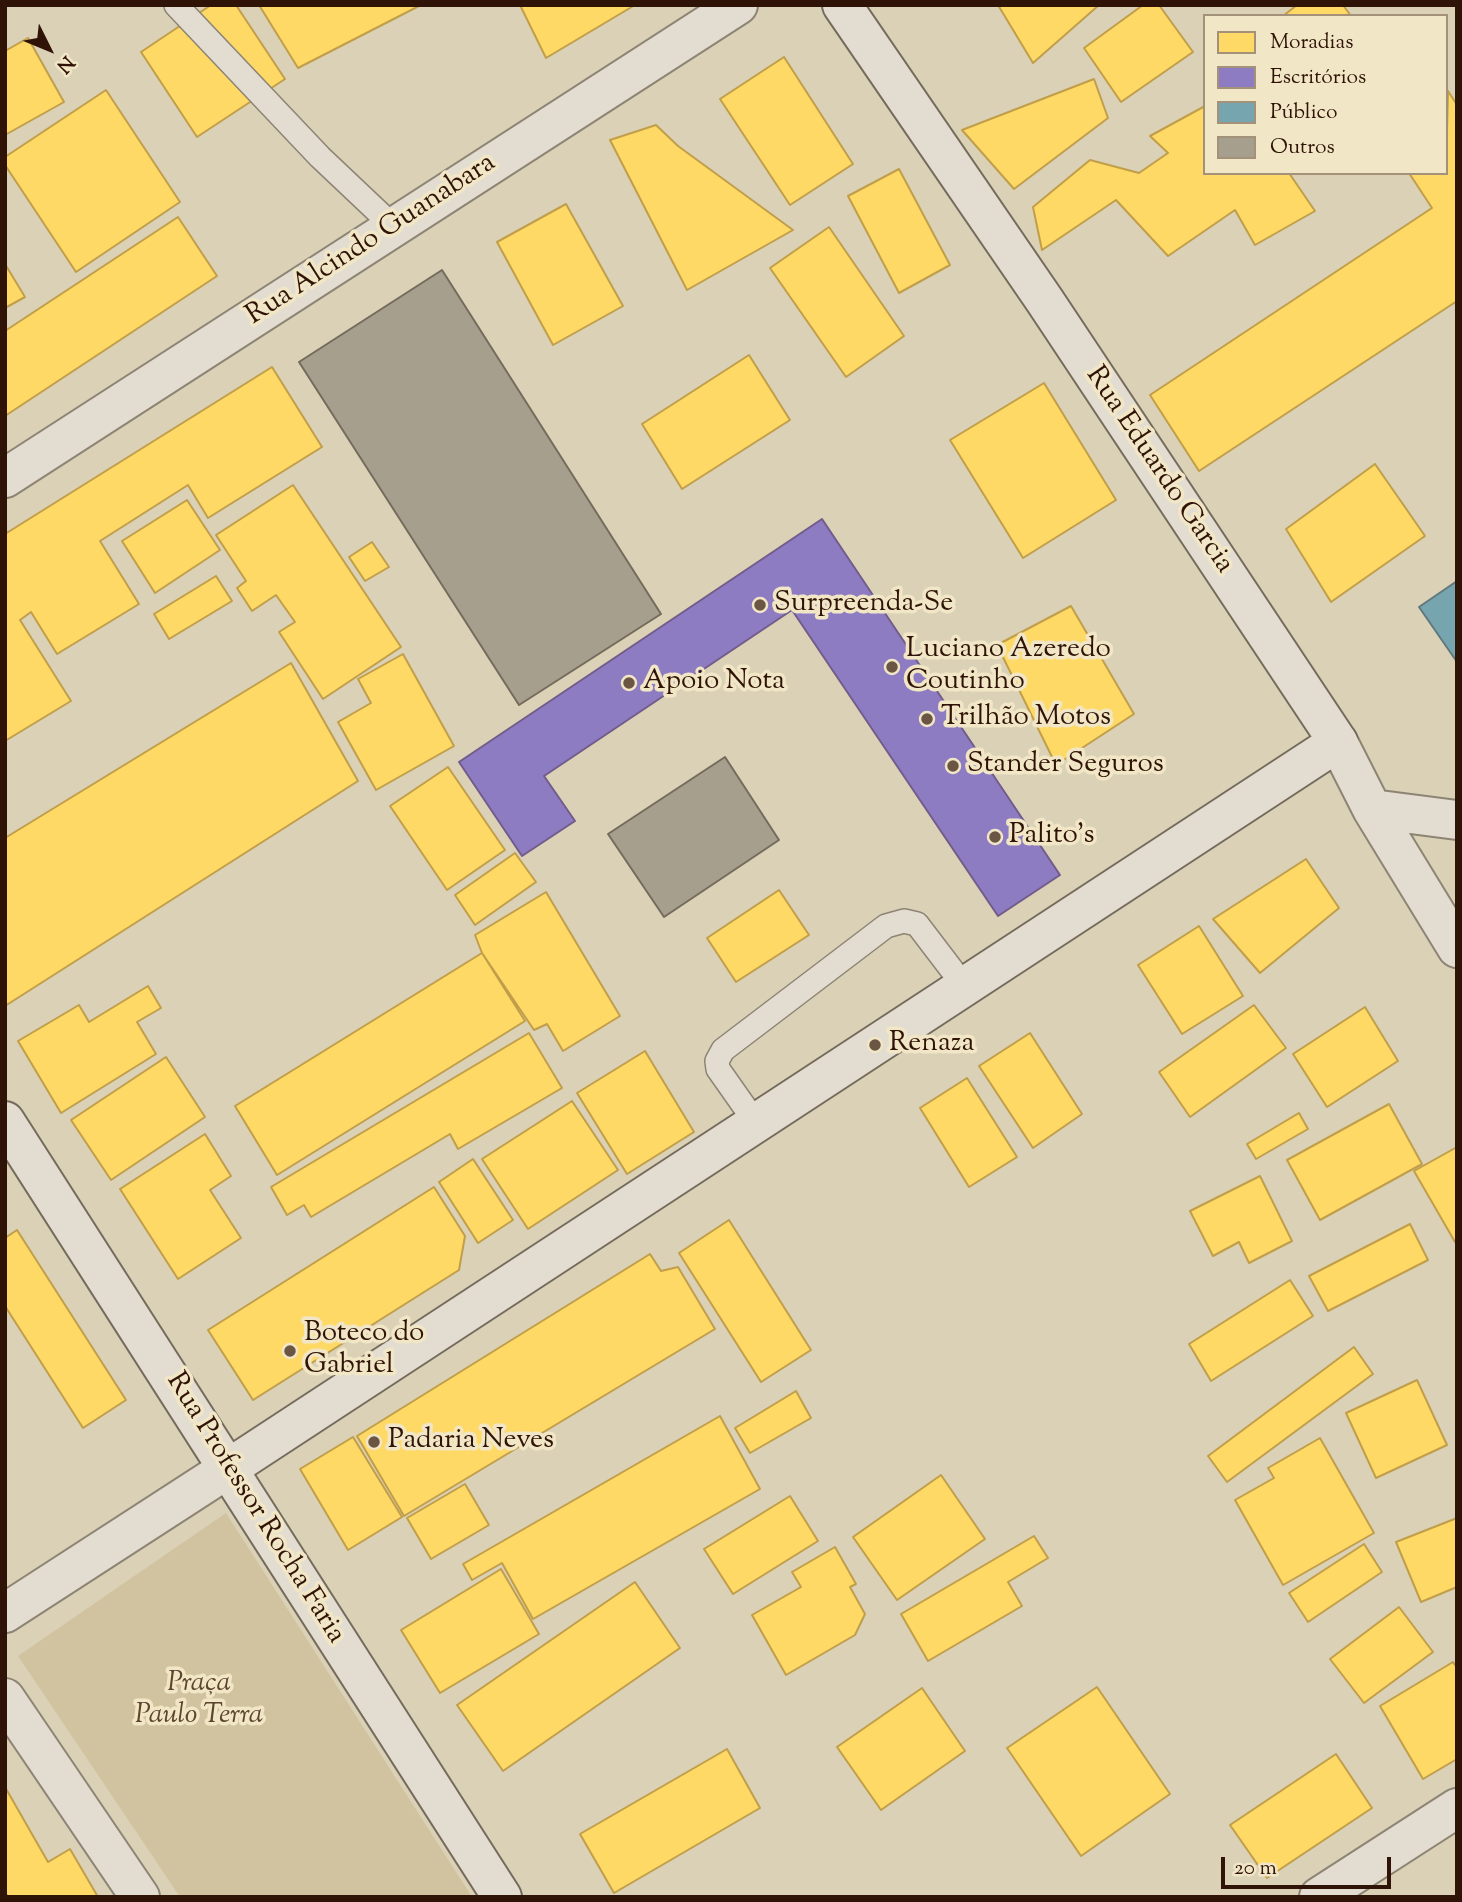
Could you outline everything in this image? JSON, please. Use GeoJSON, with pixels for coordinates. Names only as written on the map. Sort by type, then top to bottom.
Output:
{"type":"FeatureCollection","features":[{"type":"Feature","properties":{"kind":"main road","name":"Rua Alcindo Guanabara"},"geometry":{"type":"LineString","coordinates":[[5,478],[738,5]]}},
{"type":"Feature","properties":{"kind":"main road","name":"Rua Eduardo Garcia"},"geometry":{"type":"LineString","coordinates":[[842,5],[1045,301],[1338,742],[1372,809],[1457,948]]}},
{"type":"Feature","properties":{"kind":"main road"},"geometry":{"type":"LineString","coordinates":[[5,1613],[1338,742]]}},
{"type":"Feature","properties":{"kind":"main road"},"geometry":{"type":"LineString","coordinates":[[1372,809],[1457,820]]}},
{"type":"Feature","properties":{"kind":"main road","name":"Rua Professor Rocha Faria"},"geometry":{"type":"LineString","coordinates":[[5,1121],[229,1468],[422,1777],[502,1897]]}},
{"type":"Feature","properties":{"kind":"main road"},"geometry":{"type":"LineString","coordinates":[[5,1698],[140,1897]]}},
{"type":"Feature","properties":{"kind":"main road"},"geometry":{"type":"LineString","coordinates":[[1319,1897],[1457,1808]]}},
{"type":"Feature","properties":{"kind":"lane"},"geometry":{"type":"LineString","coordinates":[[176,5],[320,157],[394,226]]}},
{"type":"Feature","properties":{"kind":"lane"},"geometry":{"type":"LineString","coordinates":[[756,1124],[718,1069],[717,1060],[723,1050],[886,926],[904,921],[917,925],[965,987]]}},
{"type":"Feature","properties":{"kind":"green space","name":"Praça Paulo Terra"},"geometry":{"type":"Polygon","coordinates":[[[226,1513],[472,1897],[180,1897],[18,1656],[226,1513]]]}},
{"type":"Feature","properties":{"kind":"building: Moradias"},"geometry":{"type":"Polygon","coordinates":[[[211,5],[236,5],[285,79],[197,137],[141,52],[211,5]]]}},
{"type":"Feature","properties":{"kind":"building: Moradias"},"geometry":{"type":"Polygon","coordinates":[[[259,5],[421,5],[298,68],[259,5]]]}},
{"type":"Feature","properties":{"kind":"building: Moradias"},"geometry":{"type":"Polygon","coordinates":[[[520,5],[635,5],[546,58],[520,5]]]}},
{"type":"Feature","properties":{"kind":"building: Moradias"},"geometry":{"type":"Polygon","coordinates":[[[998,5],[1099,5],[1033,63],[998,5]]]}},
{"type":"Feature","properties":{"kind":"building: Moradias"},"geometry":{"type":"Polygon","coordinates":[[[1143,5],[1159,5],[1193,52],[1121,102],[1084,48],[1143,5]]]}},
{"type":"Feature","properties":{"kind":"building: Moradias"},"geometry":{"type":"Polygon","coordinates":[[[1297,5],[1343,5],[1350,14],[1286,14],[1297,5]]]}},
{"type":"Feature","properties":{"kind":"building: Moradias"},"geometry":{"type":"Polygon","coordinates":[[[28,38],[64,102],[5,135],[5,51],[28,38]]]}},
{"type":"Feature","properties":{"kind":"building: Moradias"},"geometry":{"type":"Polygon","coordinates":[[[784,57],[853,164],[790,205],[720,99],[784,57]]]}},
{"type":"Feature","properties":{"kind":"building: Moradias"},"geometry":{"type":"Polygon","coordinates":[[[1094,79],[1108,118],[1014,189],[962,130],[1094,79]]]}},
{"type":"Feature","properties":{"kind":"building: Moradias"},"geometry":{"type":"Polygon","coordinates":[[[106,90],[180,202],[76,272],[5,165],[5,157],[106,90]]]}},
{"type":"Feature","properties":{"kind":"building: Moradias"},"geometry":{"type":"Polygon","coordinates":[[[1448,91],[1457,105],[1457,301],[1199,471],[1150,395],[1432,208],[1410,175],[1448,175],[1448,91]]]}},
{"type":"Feature","properties":{"kind":"building: Moradias"},"geometry":{"type":"Polygon","coordinates":[[[1203,107],[1203,175],[1290,175],[1315,211],[1255,245],[1235,210],[1168,256],[1116,200],[1042,250],[1033,207],[1090,160],[1139,173],[1168,153],[1150,136],[1203,107]]]}},
{"type":"Feature","properties":{"kind":"building: Moradias"},"geometry":{"type":"Polygon","coordinates":[[[656,125],[678,146],[793,230],[687,290],[610,140],[656,125]]]}},
{"type":"Feature","properties":{"kind":"building: Moradias"},"geometry":{"type":"Polygon","coordinates":[[[899,169],[950,265],[899,293],[848,196],[899,169]]]}},
{"type":"Feature","properties":{"kind":"building: Moradias"},"geometry":{"type":"Polygon","coordinates":[[[566,204],[623,306],[553,345],[497,242],[566,204]]]}},
{"type":"Feature","properties":{"kind":"building: Moradias"},"geometry":{"type":"Polygon","coordinates":[[[178,217],[217,276],[5,416],[5,331],[178,217]]]}},
{"type":"Feature","properties":{"kind":"building: Moradias"},"geometry":{"type":"Polygon","coordinates":[[[829,227],[904,336],[846,377],[770,268],[829,227]]]}},
{"type":"Feature","properties":{"kind":"building: Moradias"},"geometry":{"type":"Polygon","coordinates":[[[5,264],[25,297],[5,308],[5,264]]]}},
{"type":"Feature","properties":{"kind":"building: Moradias"},"geometry":{"type":"Polygon","coordinates":[[[749,355],[790,420],[682,489],[642,424],[749,355]]]}},
{"type":"Feature","properties":{"kind":"building: Moradias"},"geometry":{"type":"Polygon","coordinates":[[[272,367],[322,447],[208,518],[188,485],[100,541],[139,604],[57,654],[31,612],[20,620],[71,701],[5,741],[5,534],[272,367]]]}},
{"type":"Feature","properties":{"kind":"building: Moradias"},"geometry":{"type":"Polygon","coordinates":[[[1044,383],[1116,500],[1023,558],[950,440],[1044,383]]]}},
{"type":"Feature","properties":{"kind":"building: Moradias"},"geometry":{"type":"Polygon","coordinates":[[[1375,464],[1425,536],[1331,602],[1286,529],[1375,464]]]}},
{"type":"Feature","properties":{"kind":"building: Moradias"},"geometry":{"type":"Polygon","coordinates":[[[293,485],[401,647],[323,699],[279,632],[295,622],[276,595],[252,611],[237,588],[246,581],[216,535],[293,485]]]}},
{"type":"Feature","properties":{"kind":"building: Moradias"},"geometry":{"type":"Polygon","coordinates":[[[187,500],[220,550],[155,593],[122,541],[187,500]]]}},
{"type":"Feature","properties":{"kind":"building: Moradias"},"geometry":{"type":"Polygon","coordinates":[[[372,542],[389,567],[365,581],[349,557],[372,542]]]}},
{"type":"Feature","properties":{"kind":"building: Moradias"},"geometry":{"type":"Polygon","coordinates":[[[216,576],[232,601],[169,639],[154,614],[216,576]]]}},
{"type":"Feature","properties":{"kind":"building: Moradias"},"geometry":{"type":"Polygon","coordinates":[[[1071,606],[1134,714],[1056,765],[997,645],[1071,606]]]}},
{"type":"Feature","properties":{"kind":"building: Moradias"},"geometry":{"type":"Polygon","coordinates":[[[403,654],[454,746],[376,790],[338,722],[371,703],[358,679],[403,654]]]}},
{"type":"Feature","properties":{"kind":"building: Moradias"},"geometry":{"type":"Polygon","coordinates":[[[291,663],[358,781],[5,1006],[5,838],[291,663]]]}},
{"type":"Feature","properties":{"kind":"building: Moradias"},"geometry":{"type":"Polygon","coordinates":[[[448,767],[505,850],[447,890],[390,806],[448,767]]]}},
{"type":"Feature","properties":{"kind":"building: Moradias"},"geometry":{"type":"Polygon","coordinates":[[[515,853],[536,882],[475,925],[455,895],[515,853]]]}},
{"type":"Feature","properties":{"kind":"building: Moradias"},"geometry":{"type":"Polygon","coordinates":[[[1306,859],[1339,908],[1260,973],[1213,919],[1306,859]]]}},
{"type":"Feature","properties":{"kind":"building: Moradias"},"geometry":{"type":"Polygon","coordinates":[[[779,890],[809,935],[736,982],[707,938],[779,890]]]}},
{"type":"Feature","properties":{"kind":"building: Moradias"},"geometry":{"type":"Polygon","coordinates":[[[546,892],[620,1016],[563,1051],[547,1024],[534,1030],[482,953],[475,935],[546,892]]]}},
{"type":"Feature","properties":{"kind":"building: Moradias"},"geometry":{"type":"Polygon","coordinates":[[[1199,926],[1243,996],[1182,1034],[1138,965],[1199,926]]]}},
{"type":"Feature","properties":{"kind":"building: Moradias"},"geometry":{"type":"Polygon","coordinates":[[[482,953],[525,1021],[277,1175],[235,1106],[482,953]]]}},
{"type":"Feature","properties":{"kind":"building: Moradias"},"geometry":{"type":"Polygon","coordinates":[[[148,986],[161,1008],[137,1022],[156,1054],[61,1113],[18,1041],[79,1005],[89,1022],[148,986]]]}},
{"type":"Feature","properties":{"kind":"building: Moradias"},"geometry":{"type":"Polygon","coordinates":[[[1254,1005],[1286,1048],[1190,1117],[1159,1072],[1254,1005]]]}},
{"type":"Feature","properties":{"kind":"building: Moradias"},"geometry":{"type":"Polygon","coordinates":[[[1365,1007],[1398,1061],[1327,1107],[1293,1054],[1365,1007]]]}},
{"type":"Feature","properties":{"kind":"building: Moradias"},"geometry":{"type":"Polygon","coordinates":[[[529,1033],[562,1088],[458,1149],[450,1134],[311,1217],[304,1205],[287,1215],[271,1187],[529,1033]]]}},
{"type":"Feature","properties":{"kind":"building: Moradias"},"geometry":{"type":"Polygon","coordinates":[[[1030,1033],[1082,1114],[1033,1148],[979,1066],[1030,1033]]]}},
{"type":"Feature","properties":{"kind":"building: Moradias"},"geometry":{"type":"Polygon","coordinates":[[[645,1051],[694,1132],[627,1174],[577,1093],[645,1051]]]}},
{"type":"Feature","properties":{"kind":"building: Moradias"},"geometry":{"type":"Polygon","coordinates":[[[166,1057],[205,1117],[111,1180],[71,1120],[166,1057]]]}},
{"type":"Feature","properties":{"kind":"building: Moradias"},"geometry":{"type":"Polygon","coordinates":[[[967,1078],[1017,1157],[969,1187],[920,1108],[967,1078]]]}},
{"type":"Feature","properties":{"kind":"building: Moradias"},"geometry":{"type":"Polygon","coordinates":[[[572,1101],[618,1170],[528,1229],[482,1159],[572,1101]]]}},
{"type":"Feature","properties":{"kind":"building: Moradias"},"geometry":{"type":"Polygon","coordinates":[[[1389,1104],[1422,1164],[1320,1220],[1287,1160],[1389,1104]]]}},
{"type":"Feature","properties":{"kind":"building: Moradias"},"geometry":{"type":"Polygon","coordinates":[[[1299,1113],[1308,1129],[1256,1159],[1247,1144],[1299,1113]]]}},
{"type":"Feature","properties":{"kind":"building: Moradias"},"geometry":{"type":"Polygon","coordinates":[[[205,1134],[231,1176],[210,1190],[241,1238],[178,1279],[120,1189],[205,1134]]]}},
{"type":"Feature","properties":{"kind":"building: Moradias"},"geometry":{"type":"Polygon","coordinates":[[[1457,1147],[1457,1241],[1455,1242],[1414,1171],[1457,1147]]]}},
{"type":"Feature","properties":{"kind":"building: Moradias"},"geometry":{"type":"Polygon","coordinates":[[[473,1159],[513,1220],[478,1243],[439,1182],[473,1159]]]}},
{"type":"Feature","properties":{"kind":"building: Moradias"},"geometry":{"type":"Polygon","coordinates":[[[1260,1176],[1292,1241],[1249,1263],[1239,1242],[1213,1256],[1190,1211],[1260,1176]]]}},
{"type":"Feature","properties":{"kind":"building: Moradias"},"geometry":{"type":"Polygon","coordinates":[[[434,1187],[465,1236],[459,1270],[253,1400],[208,1330],[434,1187]]]}},
{"type":"Feature","properties":{"kind":"building: Moradias"},"geometry":{"type":"Polygon","coordinates":[[[729,1220],[811,1350],[761,1382],[679,1253],[729,1220]]]}},
{"type":"Feature","properties":{"kind":"building: Moradias"},"geometry":{"type":"Polygon","coordinates":[[[1410,1224],[1428,1260],[1328,1311],[1309,1276],[1410,1224]]]}},
{"type":"Feature","properties":{"kind":"building: Moradias"},"geometry":{"type":"Polygon","coordinates":[[[17,1230],[126,1400],[83,1428],[5,1306],[5,1238],[17,1230]]]}},
{"type":"Feature","properties":{"kind":"building: Moradias"},"geometry":{"type":"Polygon","coordinates":[[[650,1254],[661,1271],[678,1267],[715,1329],[404,1516],[357,1436],[650,1254]]]}},
{"type":"Feature","properties":{"kind":"building: Moradias"},"geometry":{"type":"Polygon","coordinates":[[[1290,1280],[1313,1316],[1211,1381],[1189,1344],[1290,1280]]]}},
{"type":"Feature","properties":{"kind":"building: Moradias"},"geometry":{"type":"Polygon","coordinates":[[[1354,1347],[1373,1374],[1227,1482],[1208,1456],[1354,1347]]]}},
{"type":"Feature","properties":{"kind":"building: Moradias"},"geometry":{"type":"Polygon","coordinates":[[[1417,1380],[1447,1445],[1376,1478],[1346,1413],[1417,1380]]]}},
{"type":"Feature","properties":{"kind":"building: Moradias"},"geometry":{"type":"Polygon","coordinates":[[[796,1391],[811,1418],[750,1453],[735,1428],[796,1391]]]}},
{"type":"Feature","properties":{"kind":"building: Moradias"},"geometry":{"type":"Polygon","coordinates":[[[720,1416],[760,1489],[533,1619],[502,1563],[472,1580],[463,1564],[720,1416]]]}},
{"type":"Feature","properties":{"kind":"building: Moradias"},"geometry":{"type":"Polygon","coordinates":[[[353,1437],[402,1517],[348,1550],[300,1469],[353,1437]]]}},
{"type":"Feature","properties":{"kind":"building: Moradias"},"geometry":{"type":"Polygon","coordinates":[[[1320,1438],[1374,1533],[1283,1585],[1235,1500],[1274,1478],[1268,1468],[1320,1438]]]}},
{"type":"Feature","properties":{"kind":"building: Moradias"},"geometry":{"type":"Polygon","coordinates":[[[941,1475],[985,1539],[897,1600],[853,1537],[941,1475]]]}},
{"type":"Feature","properties":{"kind":"building: Moradias"},"geometry":{"type":"Polygon","coordinates":[[[465,1484],[489,1525],[431,1559],[407,1518],[465,1484]]]}},
{"type":"Feature","properties":{"kind":"building: Moradias"},"geometry":{"type":"Polygon","coordinates":[[[790,1496],[818,1541],[733,1594],[704,1549],[790,1496]]]}},
{"type":"Feature","properties":{"kind":"building: Moradias"},"geometry":{"type":"Polygon","coordinates":[[[1457,1518],[1457,1587],[1421,1602],[1396,1542],[1457,1518]]]}},
{"type":"Feature","properties":{"kind":"building: Moradias"},"geometry":{"type":"Polygon","coordinates":[[[1034,1536],[1048,1558],[1008,1582],[1022,1606],[928,1661],[901,1614],[1034,1536]]]}},
{"type":"Feature","properties":{"kind":"building: Moradias"},"geometry":{"type":"Polygon","coordinates":[[[1364,1544],[1382,1572],[1308,1622],[1289,1593],[1364,1544]]]}},
{"type":"Feature","properties":{"kind":"building: Moradias"},"geometry":{"type":"Polygon","coordinates":[[[835,1547],[856,1584],[850,1587],[865,1614],[855,1635],[786,1675],[752,1615],[801,1587],[792,1572],[835,1547]]]}},
{"type":"Feature","properties":{"kind":"building: Moradias"},"geometry":{"type":"Polygon","coordinates":[[[501,1569],[539,1634],[440,1693],[401,1630],[501,1569]]]}},
{"type":"Feature","properties":{"kind":"building: Moradias"},"geometry":{"type":"Polygon","coordinates":[[[635,1582],[680,1648],[503,1771],[457,1705],[635,1582]]]}},
{"type":"Feature","properties":{"kind":"building: Moradias"},"geometry":{"type":"Polygon","coordinates":[[[1399,1607],[1433,1652],[1364,1703],[1330,1659],[1399,1607]]]}},
{"type":"Feature","properties":{"kind":"building: Moradias"},"geometry":{"type":"Polygon","coordinates":[[[1453,1662],[1457,1668],[1457,1759],[1423,1779],[1380,1706],[1453,1662]]]}},
{"type":"Feature","properties":{"kind":"building: Moradias"},"geometry":{"type":"Polygon","coordinates":[[[1097,1687],[1170,1794],[1081,1856],[1007,1748],[1097,1687]]]}},
{"type":"Feature","properties":{"kind":"building: Moradias"},"geometry":{"type":"Polygon","coordinates":[[[922,1688],[965,1751],[881,1810],[837,1747],[922,1688]]]}},
{"type":"Feature","properties":{"kind":"building: Moradias"},"geometry":{"type":"Polygon","coordinates":[[[727,1749],[760,1808],[614,1893],[580,1834],[727,1749]]]}},
{"type":"Feature","properties":{"kind":"building: Moradias"},"geometry":{"type":"Polygon","coordinates":[[[1336,1754],[1372,1808],[1267,1878],[1230,1825],[1336,1754]]]}},
{"type":"Feature","properties":{"kind":"building: Moradias"},"geometry":{"type":"Polygon","coordinates":[[[5,1787],[48,1862],[70,1849],[98,1897],[8,1897],[5,1892],[5,1787]]]}},
{"type":"Feature","properties":{"kind":"building: Escritórios"},"geometry":{"type":"Polygon","coordinates":[[[822,519],[1060,875],[998,916],[792,610],[544,776],[575,821],[522,856],[459,762],[822,519]]]}},
{"type":"Feature","properties":{"kind":"building: Público"},"geometry":{"type":"Polygon","coordinates":[[[1457,581],[1457,662],[1419,607],[1457,581]]]}},
{"type":"Feature","properties":{"kind":"building: Outros"},"geometry":{"type":"Polygon","coordinates":[[[442,270],[661,614],[519,705],[299,362],[442,270]]]}},
{"type":"Feature","properties":{"kind":"building: Outros"},"geometry":{"type":"Polygon","coordinates":[[[725,757],[779,840],[664,917],[608,834],[725,757]]]}},
{"type":"Feature","properties":{"kind":"place","name":"Surpreenda-Se"},"geometry":{"type":"Point","coordinates":[760,605]}},
{"type":"Feature","properties":{"kind":"place","name":"Luciano Azeredo Coutinho"},"geometry":{"type":"Point","coordinates":[892,667]}},
{"type":"Feature","properties":{"kind":"place","name":"Apoio Nota"},"geometry":{"type":"Point","coordinates":[629,683]}},
{"type":"Feature","properties":{"kind":"place","name":"Trilhão Motos"},"geometry":{"type":"Point","coordinates":[927,719]}},
{"type":"Feature","properties":{"kind":"place","name":"Stander Seguros"},"geometry":{"type":"Point","coordinates":[953,766]}},
{"type":"Feature","properties":{"kind":"place","name":"Palito's"},"geometry":{"type":"Point","coordinates":[995,837]}},
{"type":"Feature","properties":{"kind":"place","name":"Renaza"},"geometry":{"type":"Point","coordinates":[875,1045]}},
{"type":"Feature","properties":{"kind":"place","name":"Boteco do Gabriel"},"geometry":{"type":"Point","coordinates":[290,1351]}},
{"type":"Feature","properties":{"kind":"place","name":"Padaria Neves"},"geometry":{"type":"Point","coordinates":[374,1442]}}]}
